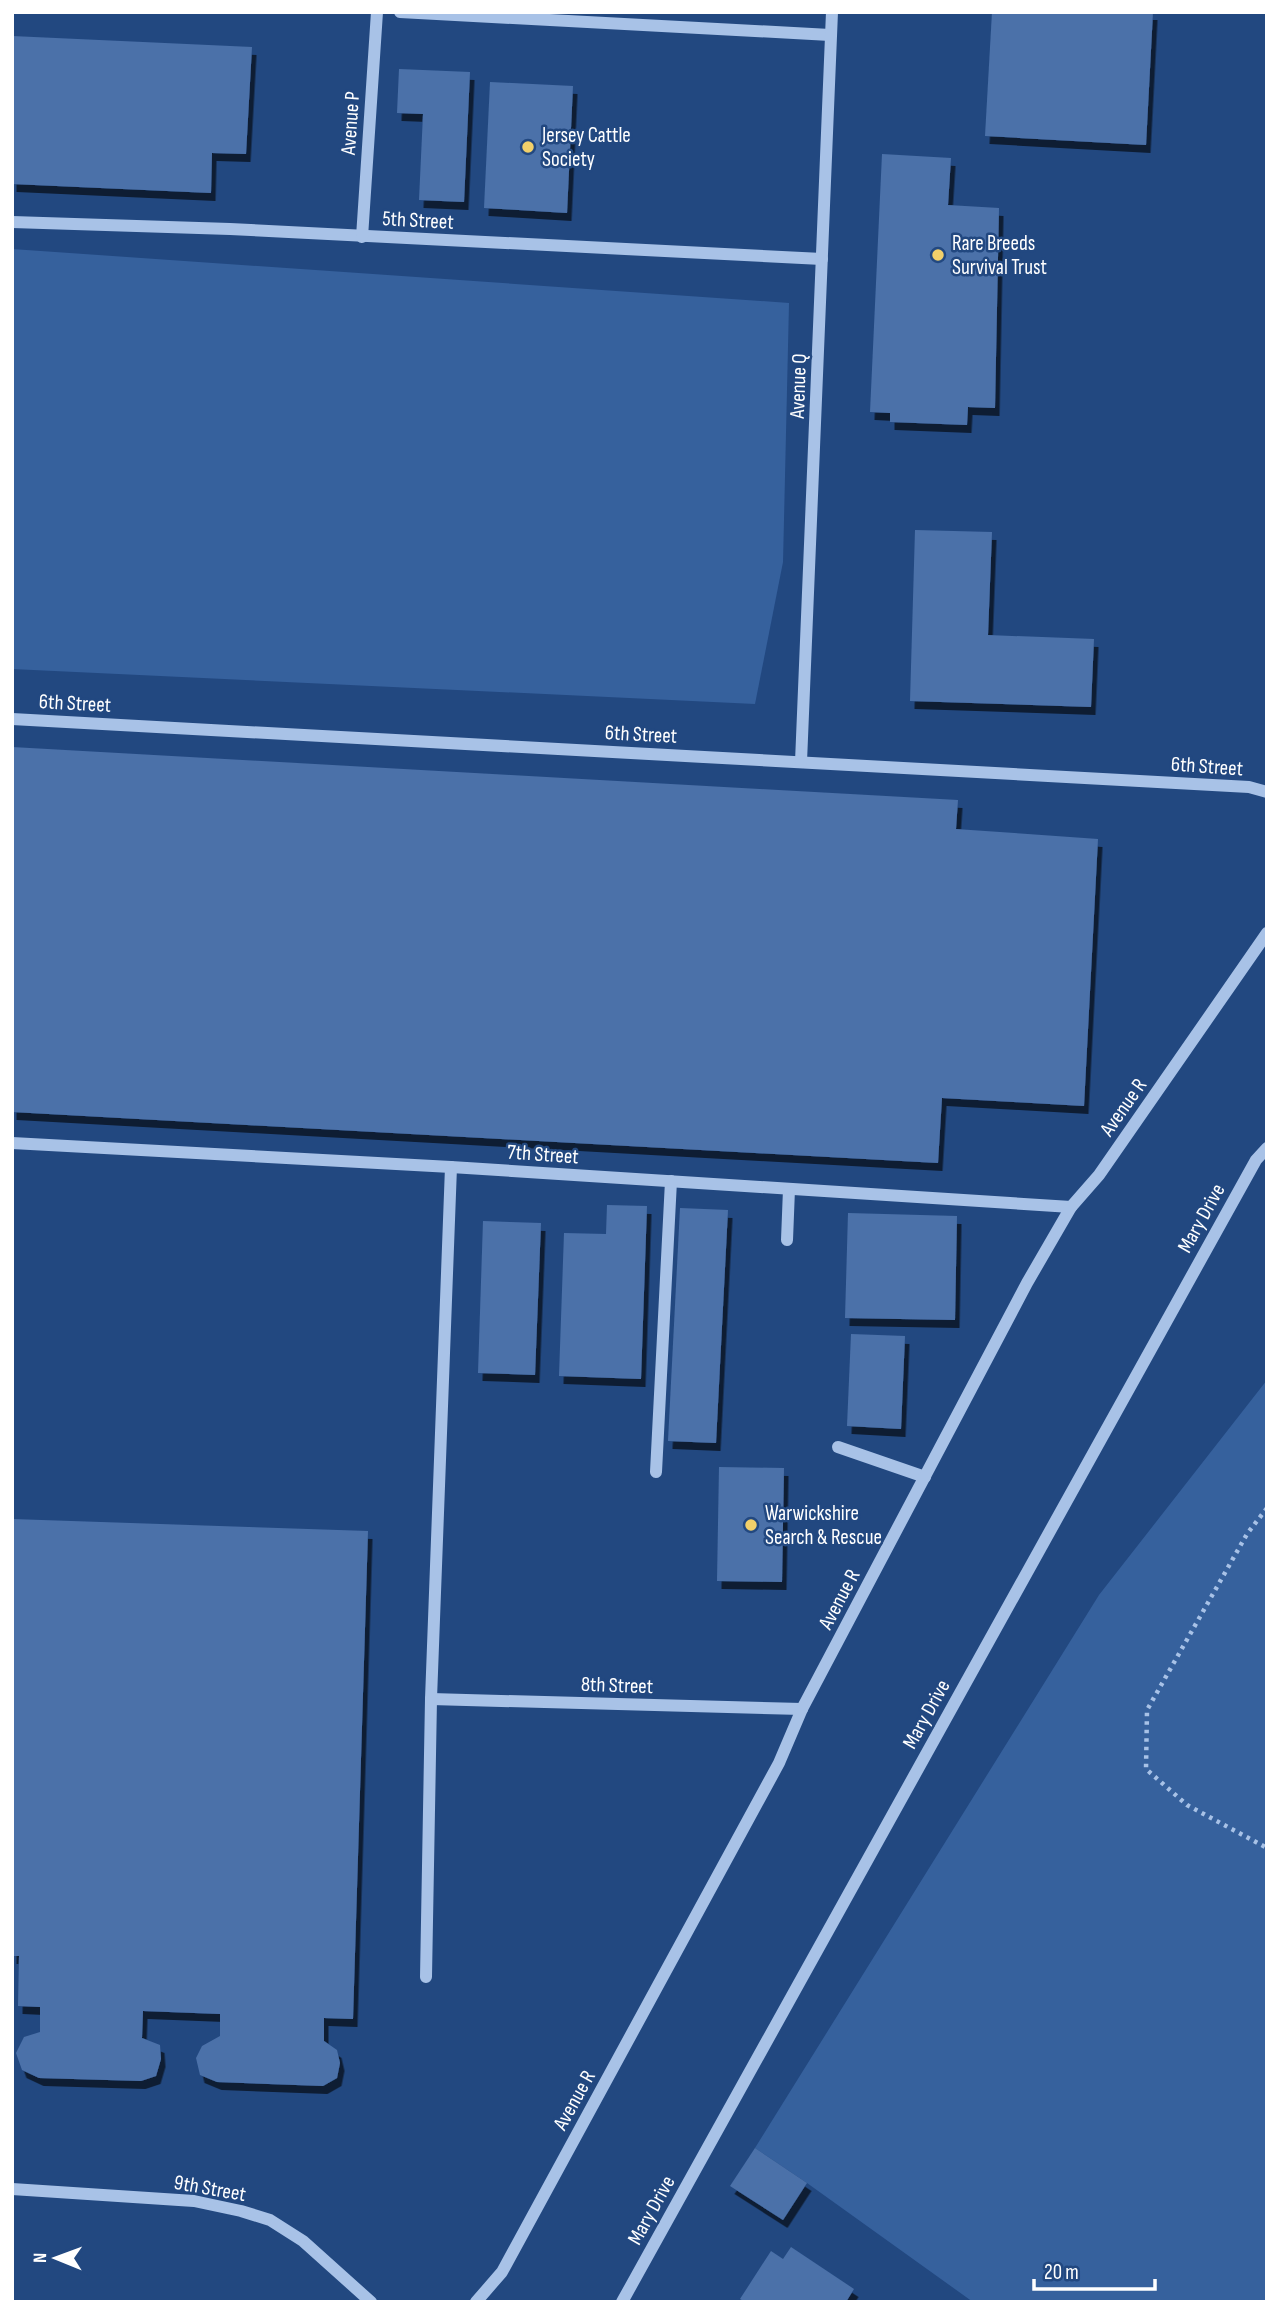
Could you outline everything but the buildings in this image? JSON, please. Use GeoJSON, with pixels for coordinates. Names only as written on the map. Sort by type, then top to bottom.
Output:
{"type":"FeatureCollection","features":[{"type":"Feature","properties":{"kind":"lane","name":"Avenue P"},"geometry":{"type":"LineString","coordinates":[[362,237],[377,12]]}},
{"type":"Feature","properties":{"kind":"lane"},"geometry":{"type":"LineString","coordinates":[[400,12],[830,35]]}},
{"type":"Feature","properties":{"kind":"lane","name":"Avenue Q"},"geometry":{"type":"LineString","coordinates":[[801,762],[832,12]]}},
{"type":"Feature","properties":{"kind":"lane","name":"5th Street"},"geometry":{"type":"LineString","coordinates":[[12,222],[230,229],[822,258]]}},
{"type":"Feature","properties":{"kind":"lane","name":"6th Street"},"geometry":{"type":"LineString","coordinates":[[12,719],[1249,787],[1267,792]]}},
{"type":"Feature","properties":{"kind":"lane","name":"Avenue R"},"geometry":{"type":"LineString","coordinates":[[476,2302],[502,2272],[779,1763],[802,1709],[1027,1283],[1071,1207],[1099,1175],[1267,933]]}},
{"type":"Feature","properties":{"kind":"lane","name":"7th Street"},"geometry":{"type":"LineString","coordinates":[[12,1143],[451,1167],[1071,1207]]}},
{"type":"Feature","properties":{"kind":"lane","name":"Mary Drive"},"geometry":{"type":"LineString","coordinates":[[622,2302],[1255,1160],[1267,1148]]}},
{"type":"Feature","properties":{"kind":"lane"},"geometry":{"type":"LineString","coordinates":[[426,1977],[430,1699],[451,1167]]}},
{"type":"Feature","properties":{"kind":"lane"},"geometry":{"type":"LineString","coordinates":[[656,1472],[671,1181]]}},
{"type":"Feature","properties":{"kind":"lane"},"geometry":{"type":"LineString","coordinates":[[787,1240],[789,1189]]}},
{"type":"Feature","properties":{"kind":"lane"},"geometry":{"type":"LineString","coordinates":[[838,1447],[925,1477]]}},
{"type":"Feature","properties":{"kind":"lane","name":"8th Street"},"geometry":{"type":"LineString","coordinates":[[430,1699],[802,1709]]}},
{"type":"Feature","properties":{"kind":"lane","name":"9th Street"},"geometry":{"type":"LineString","coordinates":[[12,2189],[194,2202],[270,2220],[303,2241],[371,2302]]}},
{"type":"Feature","properties":{"kind":"path"},"geometry":{"type":"LineString","coordinates":[[1267,1508],[1247,1534],[1147,1710],[1146,1769],[1187,1805],[1267,1848]]}},
{"type":"Feature","properties":{"kind":"shaded area"},"geometry":{"type":"Polygon","coordinates":[[[12,249],[789,303],[783,562],[755,704],[12,669],[12,249]]]}},
{"type":"Feature","properties":{"kind":"shaded area"},"geometry":{"type":"Polygon","coordinates":[[[1267,1380],[1267,2302],[973,2302],[755,2148],[1099,1595],[1267,1380]]]}},
{"type":"Feature","properties":{"kind":"place","name":"Jersey Cattle Society"},"geometry":{"type":"Point","coordinates":[528,147]}},
{"type":"Feature","properties":{"kind":"place","name":"Rare Breeds Survival Trust"},"geometry":{"type":"Point","coordinates":[938,255]}},
{"type":"Feature","properties":{"kind":"place","name":"Warwickshire Search & Rescue"},"geometry":{"type":"Point","coordinates":[751,1525]}}]}
